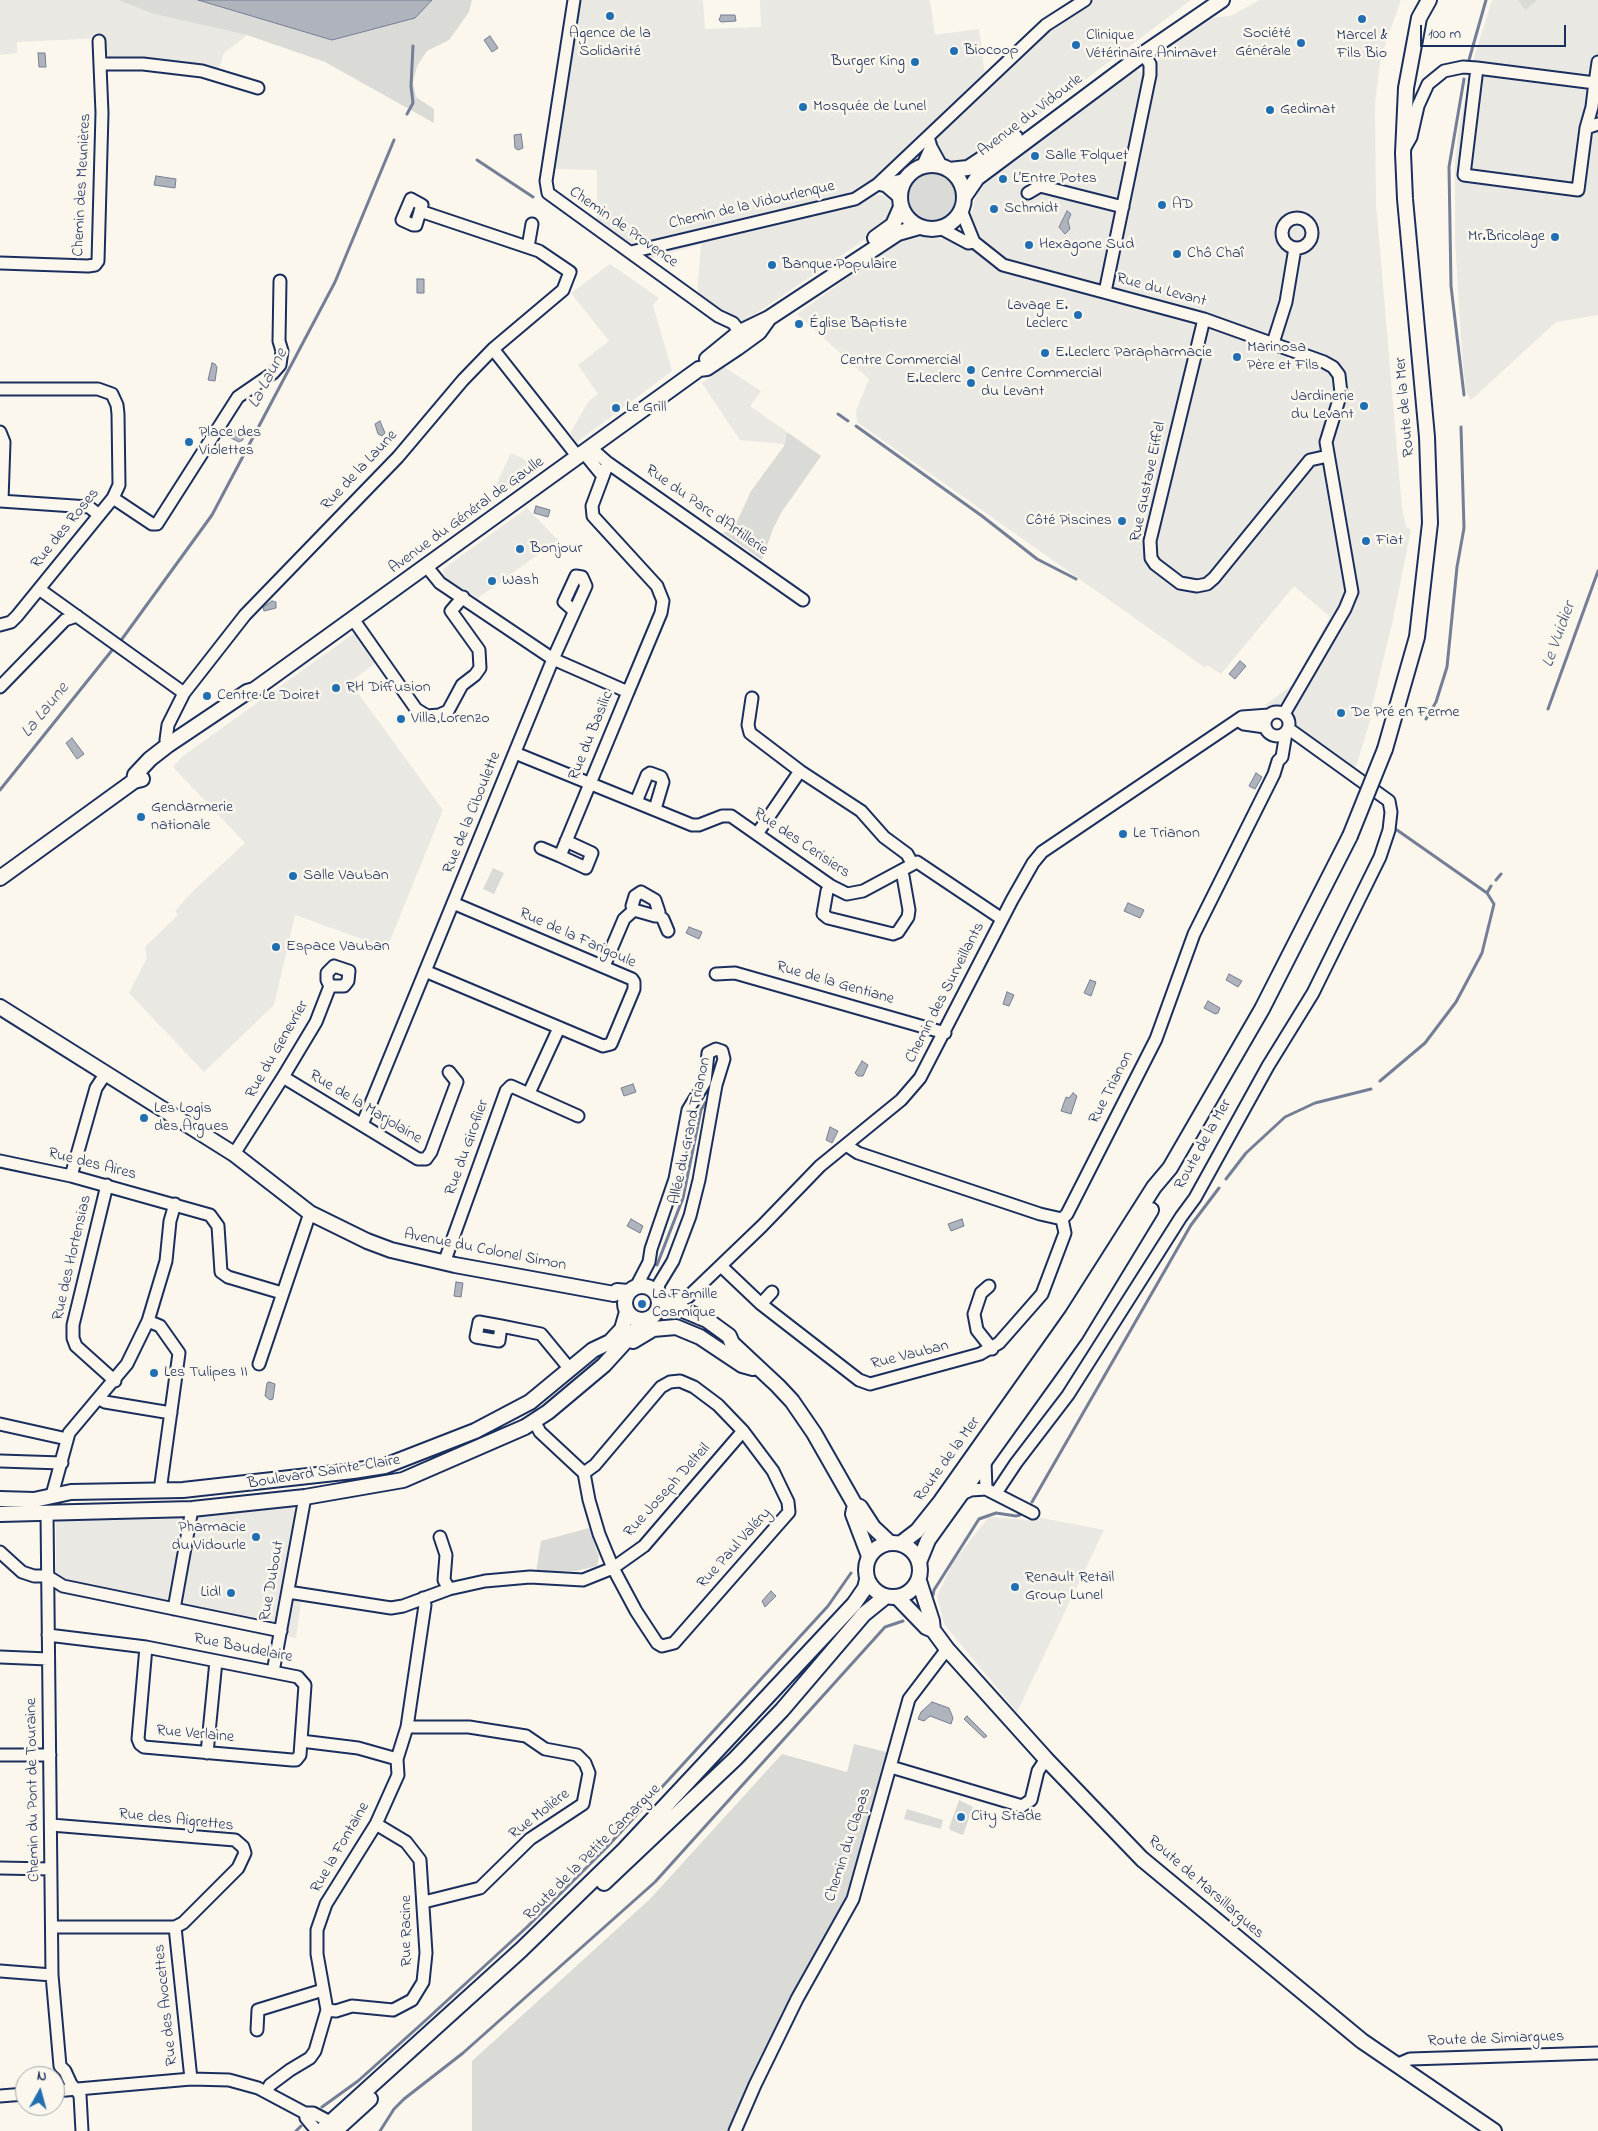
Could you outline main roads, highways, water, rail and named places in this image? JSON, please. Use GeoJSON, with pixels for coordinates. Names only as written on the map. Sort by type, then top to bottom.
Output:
{"type":"FeatureCollection","features":[{"type":"Feature","properties":{"kind":"main road","name":"Avenue du Vidourle"},"geometry":{"type":"LineString","coordinates":[[946,169],[968,168],[995,152],[1206,0]]}},
{"type":"Feature","properties":{"kind":"main road","name":"Avenue du Vidourle"},"geometry":{"type":"LineString","coordinates":[[963,203],[976,178],[1143,54],[1222,0]]}},
{"type":"Feature","properties":{"kind":"main road","name":"Route de la Mer"},"geometry":{"type":"LineString","coordinates":[[895,1543],[917,1531],[941,1500],[1072,1316],[1154,1187],[1170,1168],[1262,1009],[1350,836],[1385,749],[1417,637],[1430,522],[1427,437],[1405,198],[1403,153],[1406,88],[1419,18],[1418,0]]}},
{"type":"Feature","properties":{"kind":"main road","name":"Route de la Mer"},"geometry":{"type":"LineString","coordinates":[[1419,18],[1429,0]]}},
{"type":"Feature","properties":{"kind":"main road"},"geometry":{"type":"LineString","coordinates":[[819,284],[830,272],[893,224],[906,179],[922,167],[946,169],[962,186],[963,203],[949,225],[940,228],[929,229],[919,227],[908,219],[900,203]]}},
{"type":"Feature","properties":{"kind":"main road"},"geometry":{"type":"LineString","coordinates":[[769,318],[819,284],[833,278],[898,233],[919,227]]}},
{"type":"Feature","properties":{"kind":"main road","name":"Avenue du Général de Gaulle"},"geometry":{"type":"LineString","coordinates":[[0,878],[134,781],[135,775],[150,759],[171,749],[231,708],[254,695],[254,690],[699,369],[704,361],[740,332],[769,318]]}},
{"type":"Feature","properties":{"kind":"main road","name":"Avenue du Général de Gaulle"},"geometry":{"type":"LineString","coordinates":[[699,369],[707,368],[759,332],[769,318]]}},
{"type":"Feature","properties":{"kind":"main road","name":"Avenue du Colonel Simon"},"geometry":{"type":"LineString","coordinates":[[2,1011],[106,1073],[234,1154],[310,1212],[367,1241],[444,1263],[626,1297]]}},
{"type":"Feature","properties":{"kind":"main road","name":"Route de la Mer"},"geometry":{"type":"LineString","coordinates":[[919,1562],[928,1540],[1075,1335],[1105,1289],[1162,1190],[1170,1168]]}},
{"type":"Feature","properties":{"kind":"main road"},"geometry":{"type":"LineString","coordinates":[[732,1343],[725,1342],[692,1322],[676,1318],[634,1319],[626,1297],[648,1287],[663,1300],[707,1320],[729,1336],[732,1343],[792,1401],[804,1417],[855,1506],[860,1507],[873,1527],[895,1543],[912,1550],[919,1562],[918,1581],[906,1594],[892,1597],[877,1593],[867,1580],[865,1567],[870,1556],[878,1547],[895,1543]]}},
{"type":"Feature","properties":{"kind":"main road","name":"Boulevard Sainte-Claire"},"geometry":{"type":"LineString","coordinates":[[38,1509],[52,1495],[71,1492],[182,1490],[353,1472],[392,1464],[475,1431],[530,1402],[569,1368],[617,1335],[622,1329],[626,1297]]}},
{"type":"Feature","properties":{"kind":"main road"},"geometry":{"type":"LineString","coordinates":[[648,1319],[659,1310],[663,1300]]}},
{"type":"Feature","properties":{"kind":"main road","name":"Boulevard Sainte-Claire"},"geometry":{"type":"LineString","coordinates":[[0,1514],[38,1509],[192,1509],[306,1497],[403,1480],[493,1443],[534,1422],[576,1389],[627,1342],[628,1336],[648,1319]]}},
{"type":"Feature","properties":{"kind":"main road"},"geometry":{"type":"LineString","coordinates":[[627,1342],[634,1342],[654,1328],[676,1327],[700,1336],[742,1365],[763,1371]]}},
{"type":"Feature","properties":{"kind":"main road","name":"Boulevard Sainte-Claire"},"geometry":{"type":"LineString","coordinates":[[0,1499],[38,1509]]}},
{"type":"Feature","properties":{"kind":"main road"},"geometry":{"type":"LineString","coordinates":[[855,1506],[853,1514],[870,1556]]}},
{"type":"Feature","properties":{"kind":"main road","name":"Route de la Petite Camargue"},"geometry":{"type":"LineString","coordinates":[[334,2128],[624,1850],[854,1604],[865,1588],[867,1580]]}},
{"type":"Feature","properties":{"kind":"main road","name":"Route de Marsillargues"},"geometry":{"type":"LineString","coordinates":[[918,1581],[932,1621],[933,1630],[947,1650],[1118,1835],[1175,1887],[1318,2006],[1396,2065],[1494,2131]]}},
{"type":"Feature","properties":{"kind":"main road","name":"Route de la Petite Camargue"},"geometry":{"type":"LineString","coordinates":[[334,2128],[527,1955],[735,1759],[782,1710],[864,1614],[892,1597]]}},
{"type":"Feature","properties":{"kind":"main road","name":"Route de Marsillargues"},"geometry":{"type":"LineString","coordinates":[[892,1597],[926,1627],[933,1630]]}},
{"type":"Feature","properties":{"kind":"waterway"},"geometry":{"type":"LineString","coordinates":[[1469,60],[1486,0]]}},
{"type":"Feature","properties":{"kind":"waterway","name":"La Laune"},"geometry":{"type":"LineString","coordinates":[[407,114],[413,103],[411,86],[413,46]]}},
{"type":"Feature","properties":{"kind":"waterway"},"geometry":{"type":"LineString","coordinates":[[1464,79],[1449,167],[1451,286],[1464,395]]}},
{"type":"Feature","properties":{"kind":"waterway","name":"La Laune"},"geometry":{"type":"LineString","coordinates":[[122,639],[212,515],[335,282],[394,140]]}},
{"type":"Feature","properties":{"kind":"waterway"},"geometry":{"type":"LineString","coordinates":[[477,160],[533,197]]}},
{"type":"Feature","properties":{"kind":"waterway"},"geometry":{"type":"LineString","coordinates":[[838,414],[848,421]]}},
{"type":"Feature","properties":{"kind":"waterway"},"geometry":{"type":"LineString","coordinates":[[856,426],[982,516],[1037,559],[1076,579]]}},
{"type":"Feature","properties":{"kind":"waterway"},"geometry":{"type":"LineString","coordinates":[[1426,719],[1436,702],[1447,667],[1457,567],[1464,528],[1461,427]]}},
{"type":"Feature","properties":{"kind":"waterway","name":"Le Vuidier"},"geometry":{"type":"LineString","coordinates":[[1548,709],[1598,571]]}},
{"type":"Feature","properties":{"kind":"waterway","name":"La Laune"},"geometry":{"type":"LineString","coordinates":[[0,790],[113,649]]}},
{"type":"Feature","properties":{"kind":"waterway"},"geometry":{"type":"LineString","coordinates":[[1380,1081],[1425,1043],[1456,1002],[1482,953],[1494,904],[1487,893],[1397,830]]}},
{"type":"Feature","properties":{"kind":"waterway"},"geometry":{"type":"LineString","coordinates":[[1496,880],[1501,874]]}},
{"type":"Feature","properties":{"kind":"waterway","name":"Le Vuidier"},"geometry":{"type":"LineString","coordinates":[[1487,893],[1491,886]]}},
{"type":"Feature","properties":{"kind":"waterway"},"geometry":{"type":"LineString","coordinates":[[1226,1179],[1246,1153],[1285,1117],[1315,1103],[1371,1089]]}},
{"type":"Feature","properties":{"kind":"waterway"},"geometry":{"type":"LineString","coordinates":[[657,1265],[683,1198],[701,1110],[706,1102]]}},
{"type":"Feature","properties":{"kind":"waterway"},"geometry":{"type":"LineString","coordinates":[[1032,1502],[1191,1225],[1219,1188]]}},
{"type":"Feature","properties":{"kind":"waterway"},"geometry":{"type":"LineString","coordinates":[[933,1595],[934,1590],[979,1519],[996,1513],[1020,1515]]}},
{"type":"Feature","properties":{"kind":"waterway"},"geometry":{"type":"LineString","coordinates":[[322,2107],[358,2081],[426,2020],[527,1927],[607,1847],[828,1606],[851,1573]]}},
{"type":"Feature","properties":{"kind":"waterway"},"geometry":{"type":"LineString","coordinates":[[380,2131],[394,2109],[404,2099],[463,2053],[655,1882],[885,1627],[903,1621]]}},
{"type":"Feature","properties":{"kind":"waterway"},"geometry":{"type":"LineString","coordinates":[[296,2131],[301,2126]]}},
{"type":"Feature","properties":{"kind":"place","name":"Agence de la Solidarité"},"geometry":{"type":"Point","coordinates":[610,16]}},
{"type":"Feature","properties":{"kind":"place","name":"Marcel & Fils Bio"},"geometry":{"type":"Point","coordinates":[1362,19]}},
{"type":"Feature","properties":{"kind":"place","name":"Société Générale"},"geometry":{"type":"Point","coordinates":[1301,43]}},
{"type":"Feature","properties":{"kind":"place","name":"Clinique Vétérinaire Animavet"},"geometry":{"type":"Point","coordinates":[1076,45]}},
{"type":"Feature","properties":{"kind":"place","name":"Biocoop"},"geometry":{"type":"Point","coordinates":[954,51]}},
{"type":"Feature","properties":{"kind":"place","name":"Burger King"},"geometry":{"type":"Point","coordinates":[915,62]}},
{"type":"Feature","properties":{"kind":"place","name":"Mosquée de Lunel"},"geometry":{"type":"Point","coordinates":[803,107]}},
{"type":"Feature","properties":{"kind":"place","name":"Gedimat"},"geometry":{"type":"Point","coordinates":[1270,110]}},
{"type":"Feature","properties":{"kind":"place","name":"Salle Folquet"},"geometry":{"type":"Point","coordinates":[1035,156]}},
{"type":"Feature","properties":{"kind":"place","name":"L’Entre Potes"},"geometry":{"type":"Point","coordinates":[1003,179]}},
{"type":"Feature","properties":{"kind":"place","name":"AD"},"geometry":{"type":"Point","coordinates":[1162,205]}},
{"type":"Feature","properties":{"kind":"place","name":"Schmidt"},"geometry":{"type":"Point","coordinates":[994,209]}},
{"type":"Feature","properties":{"kind":"place","name":"Mr.Bricolage"},"geometry":{"type":"Point","coordinates":[1555,237]}},
{"type":"Feature","properties":{"kind":"place","name":"Hexagone Sud"},"geometry":{"type":"Point","coordinates":[1029,245]}},
{"type":"Feature","properties":{"kind":"place","name":"Chô Chaî"},"geometry":{"type":"Point","coordinates":[1177,254]}},
{"type":"Feature","properties":{"kind":"place","name":"Banque Populaire"},"geometry":{"type":"Point","coordinates":[772,265]}},
{"type":"Feature","properties":{"kind":"place","name":"Lavage E. Leclerc"},"geometry":{"type":"Point","coordinates":[1078,315]}},
{"type":"Feature","properties":{"kind":"place","name":"Église Baptiste"},"geometry":{"type":"Point","coordinates":[799,324]}},
{"type":"Feature","properties":{"kind":"place","name":"E.Leclerc Parapharmacie"},"geometry":{"type":"Point","coordinates":[1045,353]}},
{"type":"Feature","properties":{"kind":"place","name":"Marinosa Père et Fils"},"geometry":{"type":"Point","coordinates":[1237,357]}},
{"type":"Feature","properties":{"kind":"place","name":"Centre Commercial E.Leclerc"},"geometry":{"type":"Point","coordinates":[971,370]}},
{"type":"Feature","properties":{"kind":"place","name":"Centre Commercial du Levant"},"geometry":{"type":"Point","coordinates":[971,383]}},
{"type":"Feature","properties":{"kind":"place","name":"Jardinerie du Levant"},"geometry":{"type":"Point","coordinates":[1364,406]}},
{"type":"Feature","properties":{"kind":"place","name":"Le Grill"},"geometry":{"type":"Point","coordinates":[616,408]}},
{"type":"Feature","properties":{"kind":"place","name":"Place des Violettes"},"geometry":{"type":"Point","coordinates":[189,442]}},
{"type":"Feature","properties":{"kind":"place","name":"Côté Piscines"},"geometry":{"type":"Point","coordinates":[1122,521]}},
{"type":"Feature","properties":{"kind":"place","name":"Fiat"},"geometry":{"type":"Point","coordinates":[1366,541]}},
{"type":"Feature","properties":{"kind":"place","name":"Bonjour"},"geometry":{"type":"Point","coordinates":[520,549]}},
{"type":"Feature","properties":{"kind":"place","name":"Wash"},"geometry":{"type":"Point","coordinates":[492,581]}},
{"type":"Feature","properties":{"kind":"place","name":"RH Diffusion"},"geometry":{"type":"Point","coordinates":[336,688]}},
{"type":"Feature","properties":{"kind":"place","name":"Centre Le Doiret"},"geometry":{"type":"Point","coordinates":[207,696]}},
{"type":"Feature","properties":{"kind":"place","name":"De Pré en Ferme"},"geometry":{"type":"Point","coordinates":[1341,713]}},
{"type":"Feature","properties":{"kind":"place","name":"Villa Lorenzo"},"geometry":{"type":"Point","coordinates":[401,719]}},
{"type":"Feature","properties":{"kind":"place","name":"Gendarmerie nationale"},"geometry":{"type":"Point","coordinates":[141,817]}},
{"type":"Feature","properties":{"kind":"place","name":"Le Trianon"},"geometry":{"type":"Point","coordinates":[1123,834]}},
{"type":"Feature","properties":{"kind":"place","name":"Salle Vauban"},"geometry":{"type":"Point","coordinates":[293,876]}},
{"type":"Feature","properties":{"kind":"place","name":"Espace Vauban"},"geometry":{"type":"Point","coordinates":[276,947]}},
{"type":"Feature","properties":{"kind":"place","name":"Les Logis des Argues"},"geometry":{"type":"Point","coordinates":[144,1118]}},
{"type":"Feature","properties":{"kind":"place","name":"La Famille Cosmique"},"geometry":{"type":"Point","coordinates":[642,1304]}},
{"type":"Feature","properties":{"kind":"place","name":"Les Tulipes II"},"geometry":{"type":"Point","coordinates":[154,1373]}},
{"type":"Feature","properties":{"kind":"place","name":"Pharmacie du Vidourle"},"geometry":{"type":"Point","coordinates":[256,1537]}},
{"type":"Feature","properties":{"kind":"place","name":"Renault Retail Group Lunel"},"geometry":{"type":"Point","coordinates":[1015,1587]}},
{"type":"Feature","properties":{"kind":"place","name":"Lidl"},"geometry":{"type":"Point","coordinates":[231,1593]}},
{"type":"Feature","properties":{"kind":"place","name":"City Stade"},"geometry":{"type":"Point","coordinates":[961,1817]}}]}
